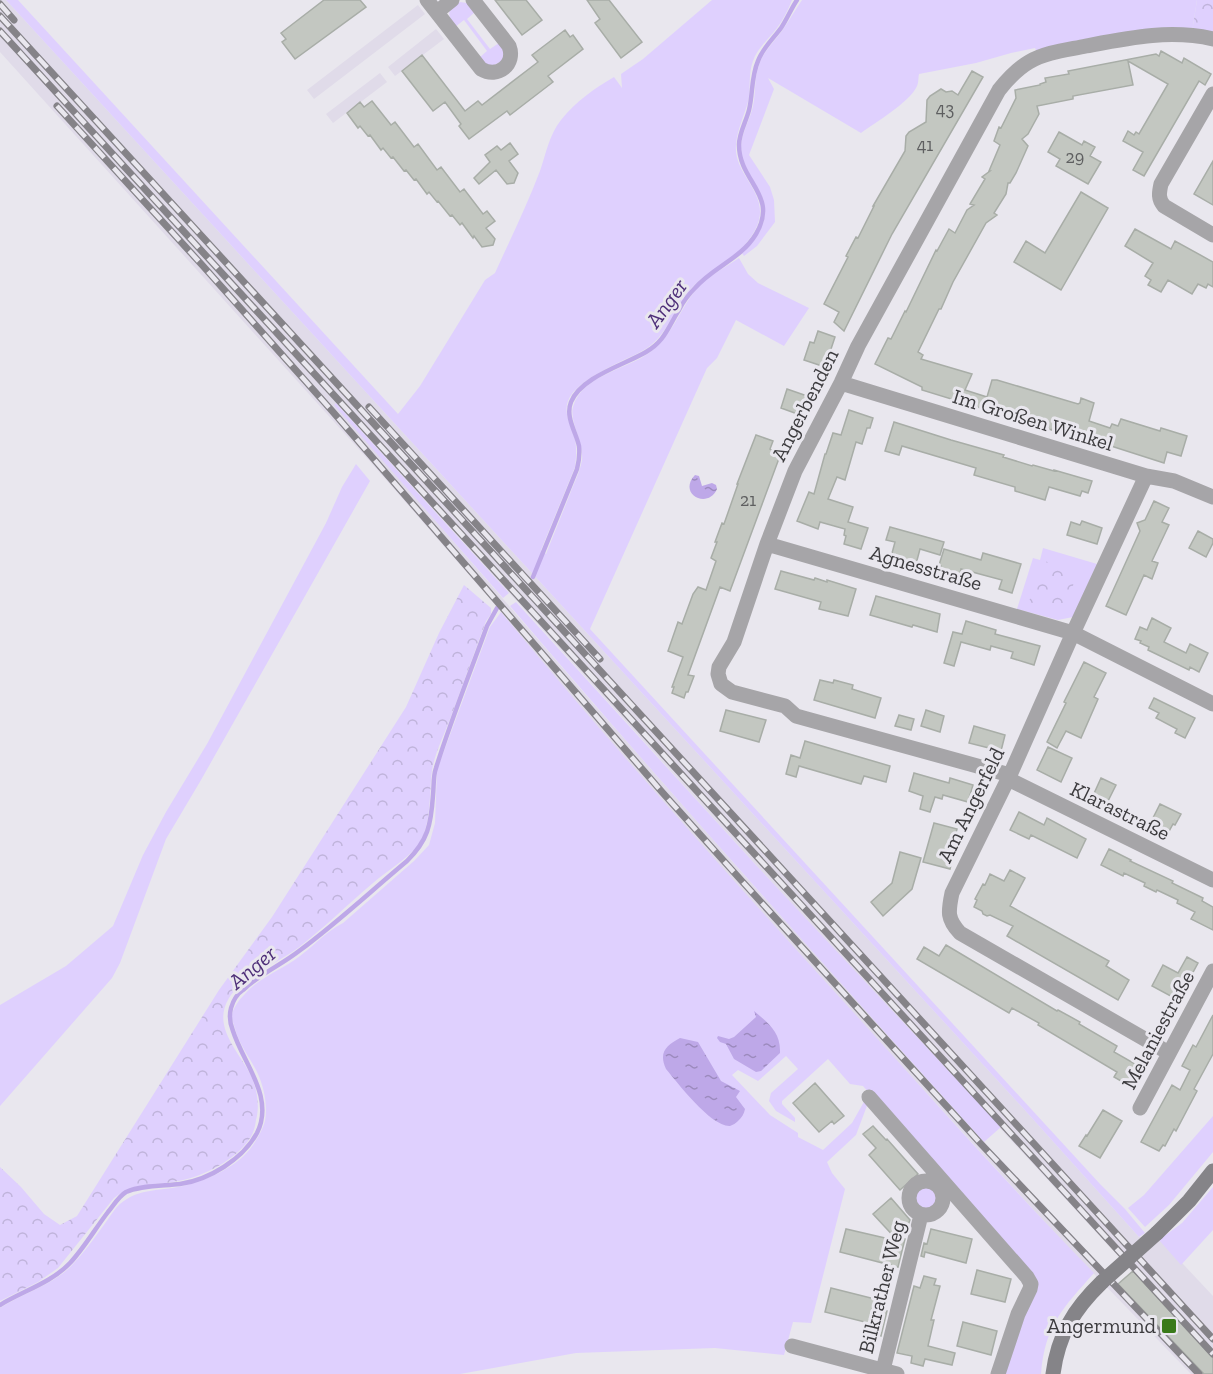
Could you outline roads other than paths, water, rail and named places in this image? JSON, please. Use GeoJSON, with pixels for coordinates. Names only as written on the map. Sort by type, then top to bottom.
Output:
{"type":"FeatureCollection","features":[{"type":"Feature","properties":{"kind":"main road"},"geometry":{"type":"LineString","coordinates":[[1053,1374],[1058,1347],[1070,1320],[1091,1293],[1189,1201],[1213,1171]]}},
{"type":"Feature","properties":{"kind":"street"},"geometry":{"type":"LineString","coordinates":[[453,0],[432,6],[481,69],[487,73],[498,72],[509,61],[511,51],[473,0]]}},
{"type":"Feature","properties":{"kind":"street","name":"Angerbenden"},"geometry":{"type":"LineString","coordinates":[[1009,777],[796,716],[785,706],[732,692],[721,684],[718,667],[734,642],[767,544],[795,471],[842,383],[858,346],[999,90],[1028,63],[1039,57],[1058,52],[1138,36],[1170,34],[1213,39]]}},
{"type":"Feature","properties":{"kind":"street"},"geometry":{"type":"LineString","coordinates":[[1213,94],[1161,184],[1159,192],[1160,202],[1164,206],[1213,235]]}},
{"type":"Feature","properties":{"kind":"street","name":"Im Großen Winkel"},"geometry":{"type":"LineString","coordinates":[[842,383],[1146,476],[1174,481],[1213,496]]}},
{"type":"Feature","properties":{"kind":"street","name":"Am Angerfeld"},"geometry":{"type":"LineString","coordinates":[[1146,476],[1072,633],[1009,777],[952,893],[948,908],[951,924],[960,933],[1169,1053]]}},
{"type":"Feature","properties":{"kind":"street","name":"Agnesstraße"},"geometry":{"type":"LineString","coordinates":[[767,544],[1072,633]]}},
{"type":"Feature","properties":{"kind":"street"},"geometry":{"type":"LineString","coordinates":[[1072,633],[1213,704]]}},
{"type":"Feature","properties":{"kind":"street","name":"Klarastraße"},"geometry":{"type":"LineString","coordinates":[[1009,777],[1213,880]]}},
{"type":"Feature","properties":{"kind":"street","name":"Melaniestraße"},"geometry":{"type":"LineString","coordinates":[[1140,1108],[1213,971]]}},
{"type":"Feature","properties":{"kind":"street"},"geometry":{"type":"LineString","coordinates":[[868,1097],[942,1186],[1031,1284],[1018,1314],[998,1374]]}},
{"type":"Feature","properties":{"kind":"street","name":"Bilkrather Weg"},"geometry":{"type":"LineString","coordinates":[[926,1180],[942,1186],[944,1198],[941,1208],[932,1215],[921,1215],[912,1209],[909,1198],[911,1188],[915,1184],[926,1180]]}},
{"type":"Feature","properties":{"kind":"street","name":"Bilkrather Weg"},"geometry":{"type":"LineString","coordinates":[[792,1346],[890,1372],[921,1215]]}},
{"type":"Feature","properties":{"kind":"water"},"geometry":{"type":"Polygon","coordinates":[[[695,475],[699,476],[702,486],[712,483],[716,485],[717,489],[713,495],[701,499],[692,493],[690,482],[695,475]]]}},
{"type":"Feature","properties":{"kind":"water"},"geometry":{"type":"Polygon","coordinates":[[[754,1011],[769,1024],[780,1046],[780,1053],[761,1071],[756,1072],[734,1059],[726,1044],[717,1038],[718,1036],[729,1039],[734,1037],[756,1017],[754,1011]]]}},
{"type":"Feature","properties":{"kind":"water"},"geometry":{"type":"Polygon","coordinates":[[[680,1038],[698,1042],[721,1081],[740,1091],[736,1097],[745,1109],[742,1117],[734,1124],[730,1126],[722,1124],[704,1112],[666,1069],[663,1054],[671,1043],[680,1038]]]}},
{"type":"Feature","properties":{"kind":"waterway","name":"Anger"},"geometry":{"type":"LineString","coordinates":[[533,577],[578,466],[579,446],[569,413],[576,393],[604,372],[646,352],[658,343],[693,290],[710,274],[743,250],[756,234],[762,220],[761,198],[745,169],[739,141],[749,110],[754,73],[760,57],[781,28],[797,0]]}},
{"type":"Feature","properties":{"kind":"waterway","name":"Anger"},"geometry":{"type":"LineString","coordinates":[[0,1305],[62,1270],[75,1257],[116,1201],[126,1192],[146,1187],[191,1182],[202,1178],[234,1160],[251,1142],[262,1120],[262,1106],[256,1080],[231,1026],[230,1014],[233,1003],[250,984],[292,956],[340,918],[407,861],[420,846],[429,824],[434,774],[487,626],[497,608]]}},
{"type":"Feature","properties":{"kind":"railway"},"geometry":{"type":"LineString","coordinates":[[0,4],[14,20]]}},
{"type":"Feature","properties":{"kind":"railway"},"geometry":{"type":"LineString","coordinates":[[0,16],[1213,1339]]}},
{"type":"Feature","properties":{"kind":"railway"},"geometry":{"type":"LineString","coordinates":[[0,31],[1213,1354]]}},
{"type":"Feature","properties":{"kind":"railway"},"geometry":{"type":"LineString","coordinates":[[57,106],[333,412],[740,879],[981,1144],[1199,1374]]}},
{"type":"Feature","properties":{"kind":"railway"},"geometry":{"type":"LineString","coordinates":[[369,407],[600,659]]}},
{"type":"Feature","properties":{"kind":"place","name":"Angermund"},"geometry":{"type":"Point","coordinates":[1169,1326]}}]}
